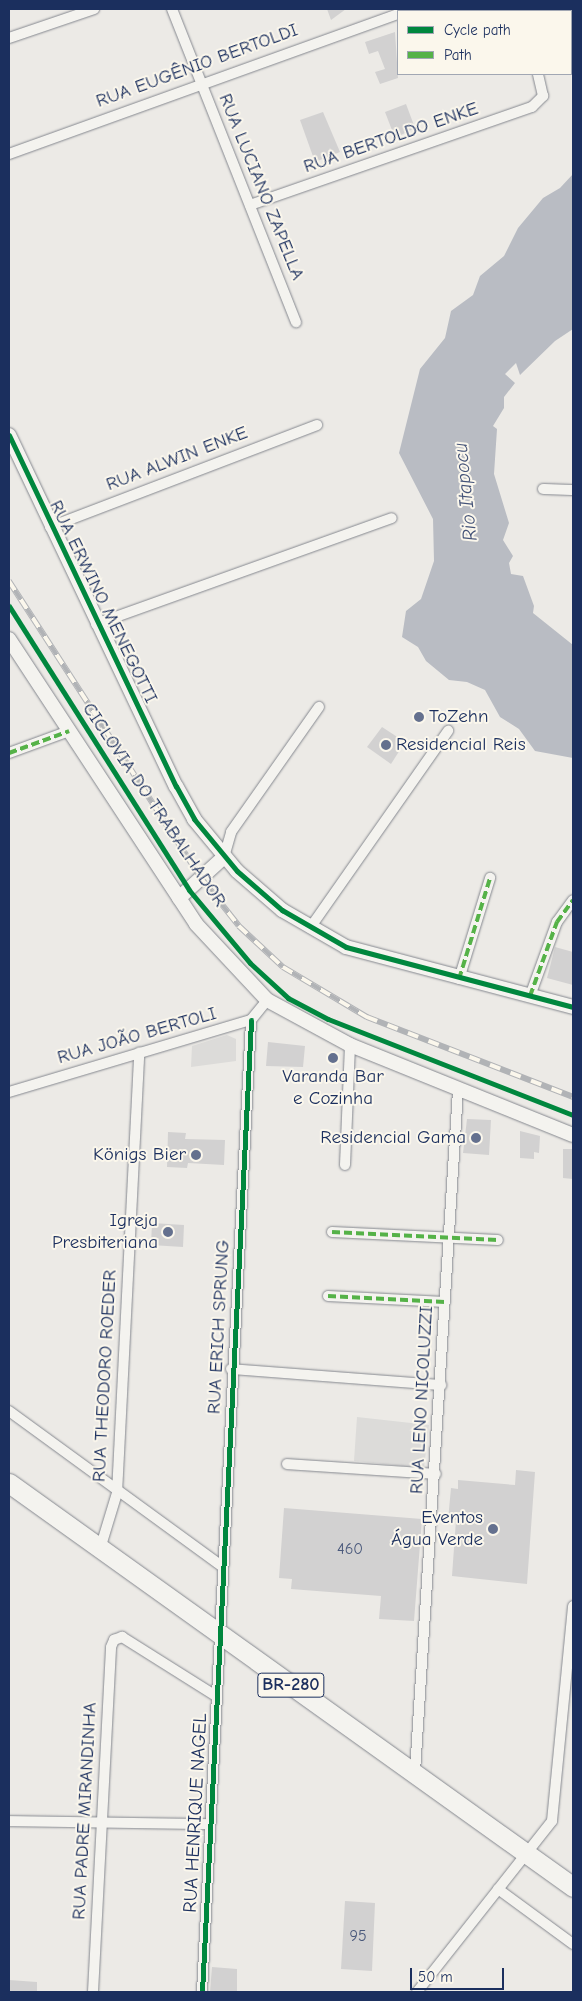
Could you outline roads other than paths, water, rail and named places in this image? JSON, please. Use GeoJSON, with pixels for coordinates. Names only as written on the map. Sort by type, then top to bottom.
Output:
{"type":"FeatureCollection","features":[{"type":"Feature","properties":{"kind":"highway","name":"BR-280"},"geometry":{"type":"LineString","coordinates":[[9,1483],[573,1887]]}},
{"type":"Feature","properties":{"kind":"street"},"geometry":{"type":"LineString","coordinates":[[9,38],[94,9]]}},
{"type":"Feature","properties":{"kind":"street","name":"RUA LUCIANO ZAPELLA"},"geometry":{"type":"LineString","coordinates":[[172,9],[296,322]]}},
{"type":"Feature","properties":{"kind":"street","name":"RUA EUGÊNIO BERTOLDI"},"geometry":{"type":"LineString","coordinates":[[9,154],[201,82],[397,14]]}},
{"type":"Feature","properties":{"kind":"street","name":"RUA BERTOLDO ENKE"},"geometry":{"type":"LineString","coordinates":[[250,205],[532,106],[541,100],[544,90],[538,75]]}},
{"type":"Feature","properties":{"kind":"street","name":"RUA ALWIN ENKE"},"geometry":{"type":"LineString","coordinates":[[50,527],[317,425]]}},
{"type":"Feature","properties":{"kind":"street","name":"RUA ERWINO MENEGOTTI"},"geometry":{"type":"LineString","coordinates":[[9,436],[96,624],[180,794],[224,857],[282,910],[310,928],[352,949],[459,979],[573,1007]]}},
{"type":"Feature","properties":{"kind":"street"},"geometry":{"type":"LineString","coordinates":[[543,489],[573,490]]}},
{"type":"Feature","properties":{"kind":"street"},"geometry":{"type":"LineString","coordinates":[[96,624],[392,518]]}},
{"type":"Feature","properties":{"kind":"street"},"geometry":{"type":"LineString","coordinates":[[9,639],[179,898],[213,945],[267,1000],[350,1045],[573,1135]]}},
{"type":"Feature","properties":{"kind":"street"},"geometry":{"type":"LineString","coordinates":[[179,898],[224,857],[230,832],[319,707]]}},
{"type":"Feature","properties":{"kind":"street"},"geometry":{"type":"LineString","coordinates":[[9,753],[69,731]]}},
{"type":"Feature","properties":{"kind":"street"},"geometry":{"type":"LineString","coordinates":[[310,928],[448,731]]}},
{"type":"Feature","properties":{"kind":"street"},"geometry":{"type":"LineString","coordinates":[[459,979],[490,878]]}},
{"type":"Feature","properties":{"kind":"street"},"geometry":{"type":"LineString","coordinates":[[530,996],[557,922],[573,900]]}},
{"type":"Feature","properties":{"kind":"street"},"geometry":{"type":"LineString","coordinates":[[251,1020],[267,1000]]}},
{"type":"Feature","properties":{"kind":"street","name":"RUA JOÃO BERTOLI"},"geometry":{"type":"LineString","coordinates":[[9,1092],[251,1020]]}},
{"type":"Feature","properties":{"kind":"street","name":"RUA ERICH SPRUNG"},"geometry":{"type":"LineString","coordinates":[[219,1635],[231,1369],[251,1020]]}},
{"type":"Feature","properties":{"kind":"street"},"geometry":{"type":"LineString","coordinates":[[345,1165],[350,1045]]}},
{"type":"Feature","properties":{"kind":"street","name":"RUA THEODORO ROEDER"},"geometry":{"type":"LineString","coordinates":[[100,1549],[117,1493],[139,1053]]}},
{"type":"Feature","properties":{"kind":"street","name":"RUA LENO NICOLUZZI"},"geometry":{"type":"LineString","coordinates":[[415,1772],[436,1474],[458,1090]]}},
{"type":"Feature","properties":{"kind":"street"},"geometry":{"type":"LineString","coordinates":[[332,1232],[498,1240]]}},
{"type":"Feature","properties":{"kind":"street"},"geometry":{"type":"LineString","coordinates":[[328,1296],[445,1302]]}},
{"type":"Feature","properties":{"kind":"street"},"geometry":{"type":"LineString","coordinates":[[231,1369],[441,1385]]}},
{"type":"Feature","properties":{"kind":"street"},"geometry":{"type":"LineString","coordinates":[[9,1411],[117,1493],[223,1568]]}},
{"type":"Feature","properties":{"kind":"street"},"geometry":{"type":"LineString","coordinates":[[287,1464],[436,1474]]}},
{"type":"Feature","properties":{"kind":"street"},"geometry":{"type":"LineString","coordinates":[[417,1992],[552,1821],[573,1606]]}},
{"type":"Feature","properties":{"kind":"street","name":"RUA HENRIQUE NAGEL"},"geometry":{"type":"LineString","coordinates":[[202,1992],[219,1635]]}},
{"type":"Feature","properties":{"kind":"street","name":"RUA PADRE MIRANDINHA"},"geometry":{"type":"LineString","coordinates":[[93,1992],[111,1647],[114,1640],[122,1637],[216,1696]]}},
{"type":"Feature","properties":{"kind":"street"},"geometry":{"type":"LineString","coordinates":[[9,1821],[210,1824]]}},
{"type":"Feature","properties":{"kind":"street"},"geometry":{"type":"LineString","coordinates":[[498,1889],[573,1944]]}},
{"type":"Feature","properties":{"kind":"water","name":"Rio Itapocu"},"geometry":{"type":"Polygon","coordinates":[[[573,174],[573,329],[555,341],[520,375],[516,363],[505,374],[515,383],[504,397],[504,408],[493,426],[497,429],[494,474],[509,523],[503,540],[513,556],[509,563],[511,574],[523,576],[534,606],[533,613],[573,645],[573,758],[535,751],[519,729],[500,717],[485,690],[467,682],[449,680],[426,661],[418,647],[402,637],[406,611],[421,599],[434,561],[433,519],[399,453],[420,369],[445,338],[451,311],[473,295],[480,276],[504,256],[518,228],[543,198],[560,188],[573,174]]]}},
{"type":"Feature","properties":{"kind":"railway"},"geometry":{"type":"LineString","coordinates":[[9,581],[201,878],[239,926],[283,967],[367,1017],[573,1097]]}},
{"type":"Feature","properties":{"kind":"place","name":"ToZehn"},"geometry":{"type":"Point","coordinates":[419,717]}},
{"type":"Feature","properties":{"kind":"place","name":"Residencial Reis"},"geometry":{"type":"Point","coordinates":[386,745]}},
{"type":"Feature","properties":{"kind":"place","name":"Varanda Bar e Cozinha"},"geometry":{"type":"Point","coordinates":[333,1058]}},
{"type":"Feature","properties":{"kind":"place","name":"Residencial Gama"},"geometry":{"type":"Point","coordinates":[476,1138]}},
{"type":"Feature","properties":{"kind":"place","name":"Königs Bier"},"geometry":{"type":"Point","coordinates":[196,1155]}},
{"type":"Feature","properties":{"kind":"place","name":"Igreja Presbiteriana"},"geometry":{"type":"Point","coordinates":[168,1232]}},
{"type":"Feature","properties":{"kind":"place","name":"Eventos Água Verde"},"geometry":{"type":"Point","coordinates":[493,1529]}}]}
